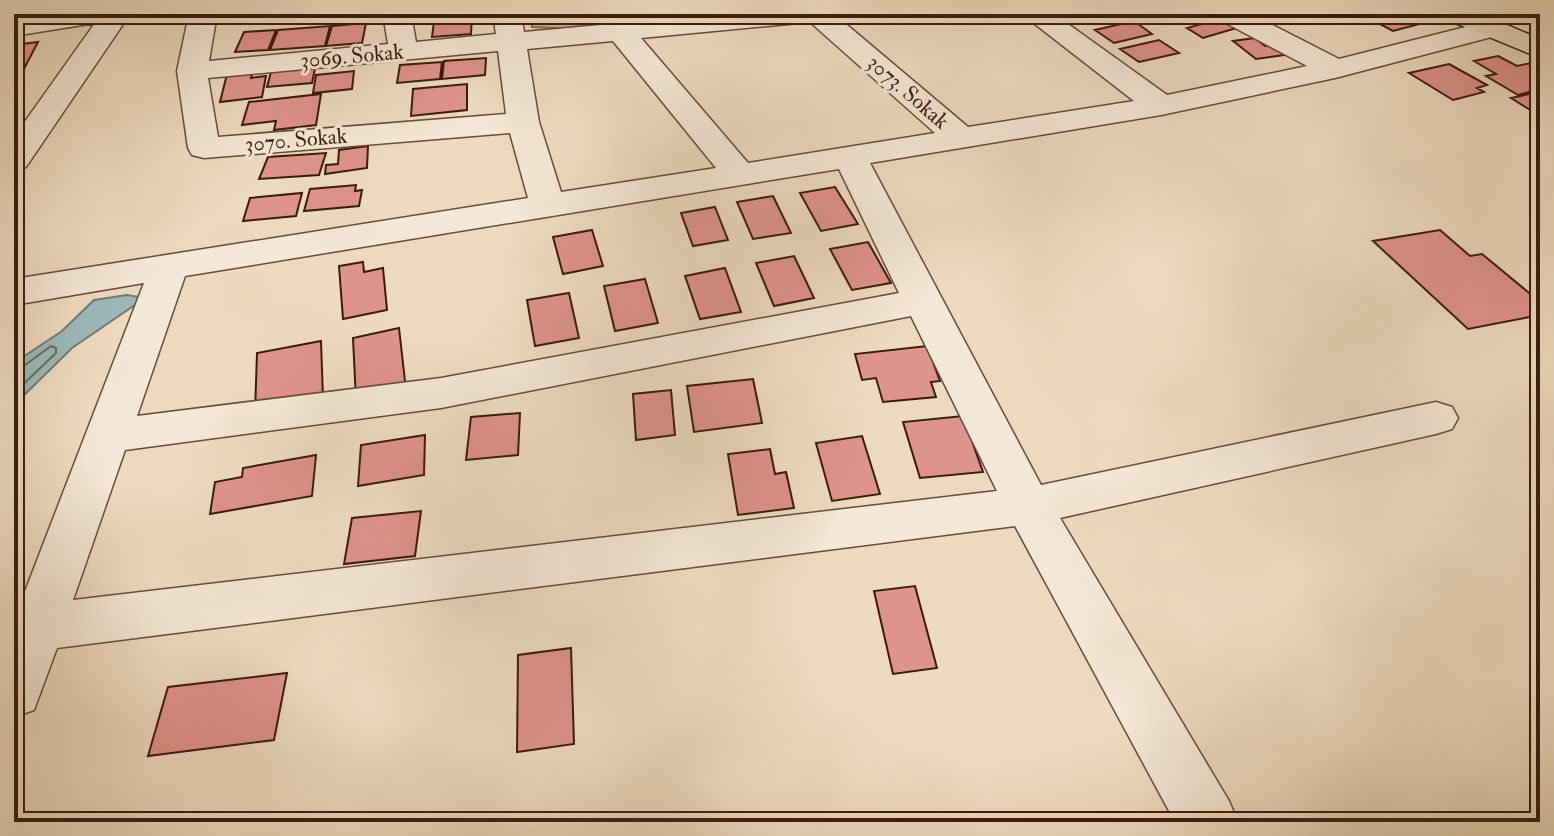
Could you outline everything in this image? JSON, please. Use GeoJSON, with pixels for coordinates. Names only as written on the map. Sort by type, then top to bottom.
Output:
{"type":"FeatureCollection","features":[{"type":"Feature","properties":{"kind":"main road"},"geometry":{"type":"LineString","coordinates":[[1458,14],[1540,49]]}},
{"type":"Feature","properties":{"kind":"street"},"geometry":{"type":"LineString","coordinates":[[14,28],[103,14]]}},
{"type":"Feature","properties":{"kind":"street"},"geometry":{"type":"LineString","coordinates":[[14,160],[25,134],[116,14]]}},
{"type":"Feature","properties":{"kind":"street","name":"3070. Sokak"},"geometry":{"type":"LineString","coordinates":[[203,14],[192,71],[204,148],[523,122]]}},
{"type":"Feature","properties":{"kind":"street"},"geometry":{"type":"LineString","coordinates":[[397,14],[403,51]]}},
{"type":"Feature","properties":{"kind":"street","name":"3069. Sokak"},"geometry":{"type":"LineString","coordinates":[[192,71],[403,51],[509,28],[621,32],[716,19],[810,14]]}},
{"type":"Feature","properties":{"kind":"street","name":"3073. Sokak"},"geometry":{"type":"LineString","coordinates":[[817,14],[962,139]]}},
{"type":"Feature","properties":{"kind":"street"},"geometry":{"type":"LineString","coordinates":[[1036,14],[1161,106]]}},
{"type":"Feature","properties":{"kind":"street"},"geometry":{"type":"LineString","coordinates":[[1230,14],[1335,69]]}},
{"type":"Feature","properties":{"kind":"street"},"geometry":{"type":"LineString","coordinates":[[509,28],[523,122],[548,207]]}},
{"type":"Feature","properties":{"kind":"street"},"geometry":{"type":"LineString","coordinates":[[14,292],[1161,106],[1335,69],[1493,28]]}},
{"type":"Feature","properties":{"kind":"street"},"geometry":{"type":"LineString","coordinates":[[621,32],[741,176]]}},
{"type":"Feature","properties":{"kind":"street"},"geometry":{"type":"LineString","coordinates":[[850,158],[1028,506],[1208,822]]}},
{"type":"Feature","properties":{"kind":"street"},"geometry":{"type":"LineString","coordinates":[[14,692],[169,267]]}},
{"type":"Feature","properties":{"kind":"street"},"geometry":{"type":"LineString","coordinates":[[107,436],[441,393],[923,301]]}},
{"type":"Feature","properties":{"kind":"street"},"geometry":{"type":"LineString","coordinates":[[38,627],[1028,506],[1436,418]]}},
{"type":"Feature","properties":{"kind":"green space"},"geometry":{"type":"Polygon","coordinates":[[[531,14],[694,14],[696,18],[577,29],[532,27],[531,14]]]}},
{"type":"Feature","properties":{"kind":"water"},"geometry":{"type":"Polygon","coordinates":[[[127,295],[145,298],[72,348],[14,405],[14,363],[62,331],[94,300],[127,295]]]}},
{"type":"Feature","properties":{"kind":"building"},"geometry":{"type":"Polygon","coordinates":[[[242,14],[312,14],[310,19],[238,24],[242,14]]]}},
{"type":"Feature","properties":{"kind":"building"},"geometry":{"type":"Polygon","coordinates":[[[320,14],[374,14],[318,21],[320,14]]]}},
{"type":"Feature","properties":{"kind":"building"},"geometry":{"type":"Polygon","coordinates":[[[435,14],[472,14],[471,34],[432,37],[435,14]]]}},
{"type":"Feature","properties":{"kind":"building"},"geometry":{"type":"Polygon","coordinates":[[[1067,14],[1120,14],[1122,15],[1081,24],[1067,14]]]}},
{"type":"Feature","properties":{"kind":"building"},"geometry":{"type":"Polygon","coordinates":[[[1361,14],[1410,14],[1427,22],[1393,31],[1361,14]]]}},
{"type":"Feature","properties":{"kind":"building"},"geometry":{"type":"Polygon","coordinates":[[[1223,18],[1240,27],[1203,38],[1187,28],[1223,18]]]}},
{"type":"Feature","properties":{"kind":"building"},"geometry":{"type":"Polygon","coordinates":[[[1134,21],[1152,34],[1114,43],[1095,30],[1134,21]]]}},
{"type":"Feature","properties":{"kind":"building"},"geometry":{"type":"Polygon","coordinates":[[[366,23],[362,43],[326,46],[332,26],[366,23]]]}},
{"type":"Feature","properties":{"kind":"building"},"geometry":{"type":"Polygon","coordinates":[[[330,26],[325,46],[270,50],[278,30],[330,26]]]}},
{"type":"Feature","properties":{"kind":"building"},"geometry":{"type":"Polygon","coordinates":[[[276,30],[268,50],[235,52],[244,32],[276,30]]]}},
{"type":"Feature","properties":{"kind":"building"},"geometry":{"type":"Polygon","coordinates":[[[1255,38],[1265,46],[1278,44],[1291,54],[1256,59],[1233,41],[1255,38]]]}},
{"type":"Feature","properties":{"kind":"building"},"geometry":{"type":"Polygon","coordinates":[[[1159,40],[1179,53],[1139,62],[1120,49],[1159,40]]]}},
{"type":"Feature","properties":{"kind":"building"},"geometry":{"type":"Polygon","coordinates":[[[38,42],[14,88],[14,45],[38,42]]]}},
{"type":"Feature","properties":{"kind":"building"},"geometry":{"type":"Polygon","coordinates":[[[1498,56],[1517,66],[1531,63],[1540,68],[1540,89],[1518,95],[1486,76],[1496,74],[1474,61],[1498,56]]]}},
{"type":"Feature","properties":{"kind":"building"},"geometry":{"type":"Polygon","coordinates":[[[486,58],[485,75],[442,79],[444,61],[486,58]]]}},
{"type":"Feature","properties":{"kind":"building"},"geometry":{"type":"Polygon","coordinates":[[[442,62],[440,79],[397,83],[400,65],[442,62]]]}},
{"type":"Feature","properties":{"kind":"building"},"geometry":{"type":"Polygon","coordinates":[[[316,64],[312,83],[267,87],[272,68],[316,64]]]}},
{"type":"Feature","properties":{"kind":"building"},"geometry":{"type":"Polygon","coordinates":[[[1449,64],[1487,85],[1477,88],[1484,92],[1453,100],[1409,73],[1449,64]]]}},
{"type":"Feature","properties":{"kind":"building"},"geometry":{"type":"Polygon","coordinates":[[[253,71],[251,78],[266,76],[262,97],[220,102],[227,74],[253,71]]]}},
{"type":"Feature","properties":{"kind":"building"},"geometry":{"type":"Polygon","coordinates":[[[354,71],[352,89],[313,93],[316,75],[354,71]]]}},
{"type":"Feature","properties":{"kind":"building"},"geometry":{"type":"Polygon","coordinates":[[[467,84],[467,110],[411,116],[413,89],[467,84]]]}},
{"type":"Feature","properties":{"kind":"building"},"geometry":{"type":"Polygon","coordinates":[[[1540,91],[1540,116],[1511,98],[1521,96],[1540,91]]]}},
{"type":"Feature","properties":{"kind":"building"},"geometry":{"type":"Polygon","coordinates":[[[321,94],[316,125],[274,130],[276,121],[242,125],[249,102],[321,94]]]}},
{"type":"Feature","properties":{"kind":"building"},"geometry":{"type":"Polygon","coordinates":[[[368,146],[367,168],[325,174],[326,165],[338,164],[339,150],[368,146]]]}},
{"type":"Feature","properties":{"kind":"building"},"geometry":{"type":"Polygon","coordinates":[[[326,153],[319,175],[259,179],[268,157],[326,153]]]}},
{"type":"Feature","properties":{"kind":"building"},"geometry":{"type":"Polygon","coordinates":[[[356,185],[355,191],[362,190],[359,206],[304,211],[310,189],[356,185]]]}},
{"type":"Feature","properties":{"kind":"building"},"geometry":{"type":"Polygon","coordinates":[[[835,187],[858,224],[821,231],[800,193],[835,187]]]}},
{"type":"Feature","properties":{"kind":"building"},"geometry":{"type":"Polygon","coordinates":[[[302,193],[296,216],[243,221],[250,198],[302,193]]]}},
{"type":"Feature","properties":{"kind":"building"},"geometry":{"type":"Polygon","coordinates":[[[773,196],[791,233],[753,239],[737,202],[773,196]]]}},
{"type":"Feature","properties":{"kind":"building"},"geometry":{"type":"Polygon","coordinates":[[[715,207],[728,240],[693,246],[681,213],[715,207]]]}},
{"type":"Feature","properties":{"kind":"building"},"geometry":{"type":"Polygon","coordinates":[[[592,230],[603,266],[563,274],[553,237],[592,230]]]}},
{"type":"Feature","properties":{"kind":"building"},"geometry":{"type":"Polygon","coordinates":[[[1440,230],[1470,256],[1482,254],[1540,302],[1540,315],[1468,329],[1373,241],[1440,230]]]}},
{"type":"Feature","properties":{"kind":"building"},"geometry":{"type":"Polygon","coordinates":[[[868,242],[891,283],[852,290],[830,249],[868,242]]]}},
{"type":"Feature","properties":{"kind":"building"},"geometry":{"type":"Polygon","coordinates":[[[794,256],[814,298],[774,306],[756,263],[794,256]]]}},
{"type":"Feature","properties":{"kind":"building"},"geometry":{"type":"Polygon","coordinates":[[[363,262],[364,272],[383,268],[387,310],[343,319],[339,266],[363,262]]]}},
{"type":"Feature","properties":{"kind":"building"},"geometry":{"type":"Polygon","coordinates":[[[725,268],[741,312],[700,319],[685,276],[725,268]]]}},
{"type":"Feature","properties":{"kind":"building"},"geometry":{"type":"Polygon","coordinates":[[[645,279],[658,323],[615,331],[604,286],[645,279]]]}},
{"type":"Feature","properties":{"kind":"building"},"geometry":{"type":"Polygon","coordinates":[[[569,293],[579,338],[535,346],[527,300],[569,293]]]}},
{"type":"Feature","properties":{"kind":"building"},"geometry":{"type":"Polygon","coordinates":[[[399,328],[406,390],[356,400],[353,338],[399,328]]]}},
{"type":"Feature","properties":{"kind":"building"},"geometry":{"type":"Polygon","coordinates":[[[321,341],[323,398],[255,413],[257,353],[321,341]]]}},
{"type":"Feature","properties":{"kind":"building"},"geometry":{"type":"Polygon","coordinates":[[[927,346],[940,381],[931,382],[936,397],[883,402],[876,378],[862,380],[855,354],[927,346]]]}},
{"type":"Feature","properties":{"kind":"building"},"geometry":{"type":"Polygon","coordinates":[[[753,379],[762,423],[694,432],[687,386],[753,379]]]}},
{"type":"Feature","properties":{"kind":"building"},"geometry":{"type":"Polygon","coordinates":[[[671,390],[675,435],[636,440],[633,394],[671,390]]]}},
{"type":"Feature","properties":{"kind":"building"},"geometry":{"type":"Polygon","coordinates":[[[520,413],[518,455],[466,460],[471,417],[520,413]]]}},
{"type":"Feature","properties":{"kind":"building"},"geometry":{"type":"Polygon","coordinates":[[[963,416],[983,472],[920,478],[903,422],[963,416]]]}},
{"type":"Feature","properties":{"kind":"building"},"geometry":{"type":"Polygon","coordinates":[[[425,435],[424,475],[358,486],[361,445],[425,435]]]}},
{"type":"Feature","properties":{"kind":"building"},"geometry":{"type":"Polygon","coordinates":[[[862,436],[880,494],[832,501],[816,443],[862,436]]]}},
{"type":"Feature","properties":{"kind":"building"},"geometry":{"type":"Polygon","coordinates":[[[770,449],[775,474],[786,472],[794,508],[738,515],[728,454],[770,449]]]}},
{"type":"Feature","properties":{"kind":"building"},"geometry":{"type":"Polygon","coordinates":[[[316,455],[312,496],[210,514],[215,482],[242,477],[243,468],[316,455]]]}},
{"type":"Feature","properties":{"kind":"building"},"geometry":{"type":"Polygon","coordinates":[[[421,511],[415,556],[344,564],[352,518],[421,511]]]}},
{"type":"Feature","properties":{"kind":"building"},"geometry":{"type":"Polygon","coordinates":[[[915,586],[937,668],[893,674],[874,591],[915,586]]]}},
{"type":"Feature","properties":{"kind":"building"},"geometry":{"type":"Polygon","coordinates":[[[571,648],[574,744],[517,752],[518,655],[571,648]]]}},
{"type":"Feature","properties":{"kind":"building"},"geometry":{"type":"Polygon","coordinates":[[[287,673],[274,740],[148,756],[168,687],[287,673]]]}}]}
